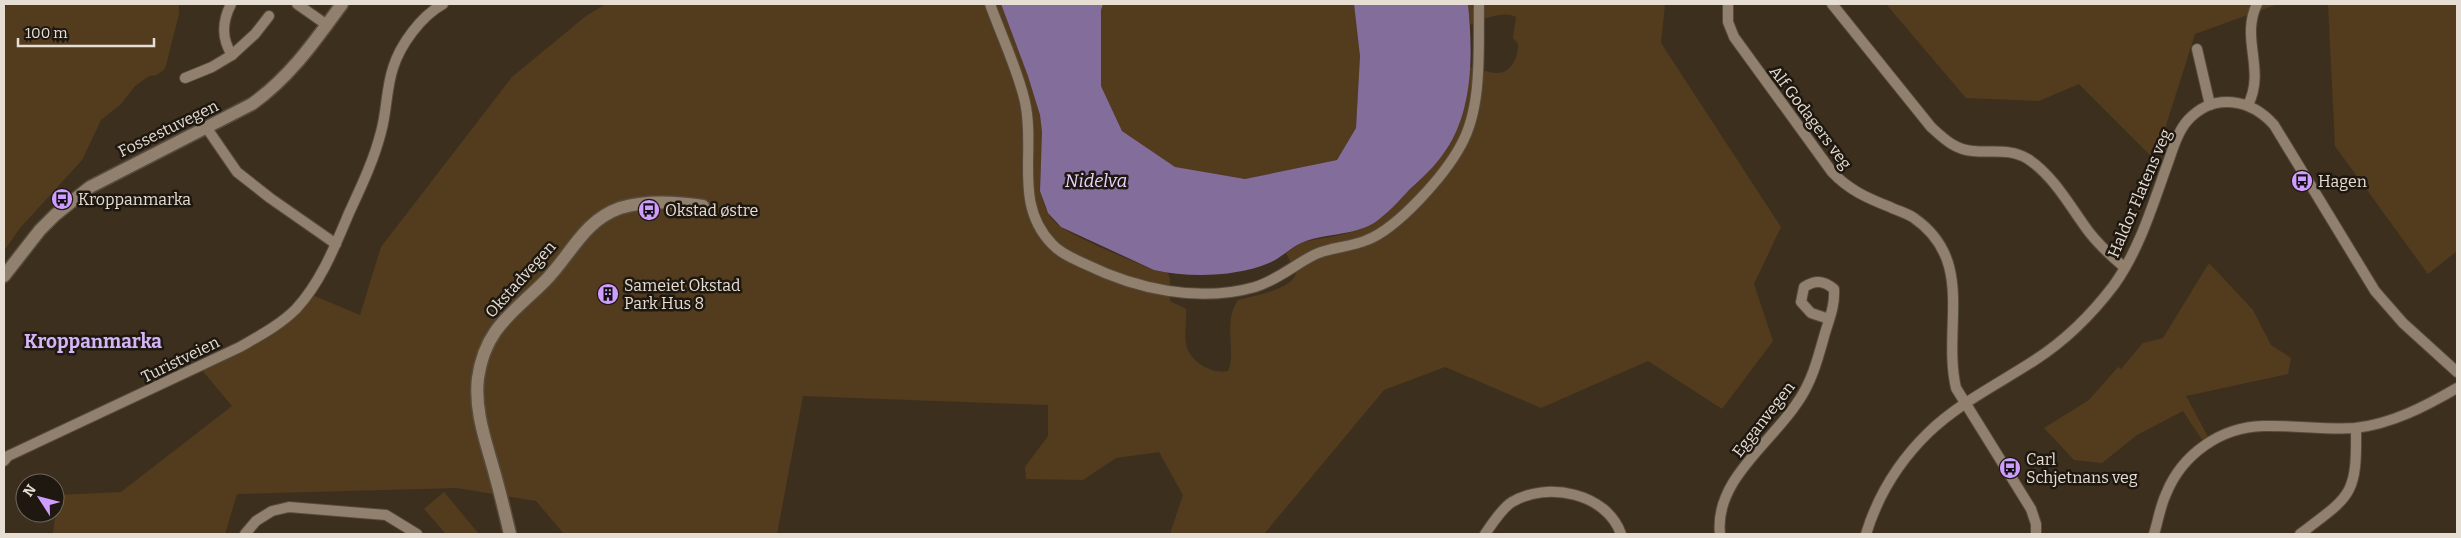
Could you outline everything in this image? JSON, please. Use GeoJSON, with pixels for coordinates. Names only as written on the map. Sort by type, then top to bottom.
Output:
{"type":"FeatureCollection","features":[{"type":"Feature","properties":{"kind":"street"},"geometry":{"type":"LineString","coordinates":[[230,4],[224,21],[223,33],[225,44],[232,55]]}},
{"type":"Feature","properties":{"kind":"street"},"geometry":{"type":"LineString","coordinates":[[297,4],[327,25]]}},
{"type":"Feature","properties":{"kind":"street","name":"Fossestuvegen"},"geometry":{"type":"LineString","coordinates":[[4,276],[40,230],[73,200],[114,173],[252,104],[282,81],[342,4]]}},
{"type":"Feature","properties":{"kind":"street","name":"Turistveien"},"geometry":{"type":"LineString","coordinates":[[4,461],[8,456],[240,347],[274,327],[296,309],[312,289],[336,244],[362,184],[381,133],[392,69],[397,57],[413,33],[427,17],[443,4]]}},
{"type":"Feature","properties":{"kind":"street"},"geometry":{"type":"LineString","coordinates":[[990,4],[1025,100],[1030,127],[1027,192],[1033,218],[1052,245],[1103,273],[1136,285],[1207,294],[1232,292],[1256,287],[1281,276],[1317,254],[1366,241],[1387,230],[1416,201],[1445,169],[1462,144],[1475,106],[1480,4]]}},
{"type":"Feature","properties":{"kind":"street","name":"Alf Godagers veg"},"geometry":{"type":"LineString","coordinates":[[1728,4],[1728,22],[1734,37],[1832,172],[1845,186],[1864,197],[1911,216],[1924,225],[1943,247],[1950,268],[1954,296],[1951,366],[1956,388],[2030,509],[2036,524],[2036,534]]}},
{"type":"Feature","properties":{"kind":"street"},"geometry":{"type":"LineString","coordinates":[[1832,4],[1931,127],[1946,142],[1973,151],[2017,153],[2034,163],[2105,250],[2124,267]]}},
{"type":"Feature","properties":{"kind":"street"},"geometry":{"type":"LineString","coordinates":[[2248,105],[2254,92],[2257,72],[2250,32],[2253,13],[2257,4]]}},
{"type":"Feature","properties":{"kind":"street"},"geometry":{"type":"LineString","coordinates":[[185,78],[212,67],[232,55],[256,34],[269,16]]}},
{"type":"Feature","properties":{"kind":"street"},"geometry":{"type":"LineString","coordinates":[[2197,49],[2210,105],[2229,102],[2248,105],[2263,114],[2274,125],[2375,291],[2403,323],[2457,372]]}},
{"type":"Feature","properties":{"kind":"street","name":"Haldor Flatens veg"},"geometry":{"type":"LineString","coordinates":[[1965,404],[2037,359],[2077,328],[2106,296],[2143,231],[2182,128],[2196,113],[2210,105]]}},
{"type":"Feature","properties":{"kind":"street"},"geometry":{"type":"LineString","coordinates":[[206,127],[237,172],[270,198],[336,244]]}},
{"type":"Feature","properties":{"kind":"street","name":"Okstadvegen"},"geometry":{"type":"LineString","coordinates":[[510,534],[481,424],[478,401],[478,378],[486,350],[494,333],[507,315],[546,280],[580,235],[606,215],[621,208],[650,203],[667,202],[703,206]]}},
{"type":"Feature","properties":{"kind":"street","name":"Egganvegen"},"geometry":{"type":"LineString","coordinates":[[1720,534],[1718,520],[1731,484],[1801,397],[1812,378],[1829,319]]}},
{"type":"Feature","properties":{"kind":"street"},"geometry":{"type":"LineString","coordinates":[[2154,534],[2166,494],[2173,480],[2190,457],[2209,442],[2227,433],[2262,426],[2356,428],[2406,415],[2457,388]]}},
{"type":"Feature","properties":{"kind":"street"},"geometry":{"type":"LineString","coordinates":[[1866,534],[1873,512],[1890,480],[1910,452],[1930,431],[1965,404]]}},
{"type":"Feature","properties":{"kind":"street"},"geometry":{"type":"LineString","coordinates":[[2300,534],[2336,508],[2348,493],[2356,468],[2356,428]]}},
{"type":"Feature","properties":{"kind":"street"},"geometry":{"type":"LineString","coordinates":[[1486,534],[1511,502],[1540,492],[1555,491],[1569,493],[1598,505],[1610,516],[1621,534]]}},
{"type":"Feature","properties":{"kind":"street"},"geometry":{"type":"LineString","coordinates":[[244,534],[256,521],[272,511],[289,507],[386,515],[417,534]]}},
{"type":"Feature","properties":{"kind":"shaded area"},"geometry":{"type":"Polygon","coordinates":[[[7,4],[179,4],[179,14],[165,69],[157,75],[149,76],[135,86],[121,104],[101,120],[82,160],[20,228],[4,251],[4,10],[7,4]]]}},
{"type":"Feature","properties":{"kind":"shaded area"},"geometry":{"type":"Polygon","coordinates":[[[606,4],[1001,4],[1026,66],[1040,114],[1042,142],[1040,178],[1043,201],[1047,212],[1055,222],[1073,234],[1154,270],[1168,273],[1170,279],[1170,301],[1186,309],[1185,340],[1188,350],[1196,361],[1208,369],[1222,372],[1228,371],[1230,363],[1231,318],[1238,300],[1280,288],[1293,279],[1296,273],[1286,253],[1302,242],[1354,231],[1383,216],[1432,167],[1444,152],[1461,116],[1469,67],[1502,73],[1513,63],[1518,49],[1518,44],[1513,38],[1516,17],[1505,14],[1499,15],[1470,25],[1468,4],[1665,4],[1661,43],[1781,227],[1754,284],[1773,341],[1722,409],[1648,361],[1541,408],[1445,367],[1384,390],[1264,534],[1170,534],[1183,495],[1159,452],[1116,458],[1083,480],[1026,479],[1025,467],[1048,436],[1048,405],[803,396],[777,534],[564,534],[536,501],[457,488],[237,494],[225,534],[53,534],[54,523],[65,523],[65,495],[121,492],[232,406],[196,363],[249,338],[310,294],[360,315],[381,247],[512,77],[586,16],[606,4]]]}},
{"type":"Feature","properties":{"kind":"shaded area"},"geometry":{"type":"Polygon","coordinates":[[[1103,4],[1354,4],[1360,56],[1356,128],[1337,160],[1245,179],[1175,168],[1122,131],[1101,86],[1101,10],[1103,4]]]}},
{"type":"Feature","properties":{"kind":"shaded area"},"geometry":{"type":"Polygon","coordinates":[[[1886,4],[2278,4],[2195,34],[2155,160],[2079,84],[2039,101],[1966,98],[1886,4]]]}},
{"type":"Feature","properties":{"kind":"shaded area"},"geometry":{"type":"Polygon","coordinates":[[[2328,4],[2457,4],[2457,251],[2428,274],[2335,146],[2328,4]]]}},
{"type":"Feature","properties":{"kind":"shaded area"},"geometry":{"type":"Polygon","coordinates":[[[2209,263],[2253,310],[2271,345],[2291,358],[2288,374],[2186,396],[2208,437],[2203,441],[2183,411],[2137,435],[2102,463],[2074,460],[2044,428],[2089,400],[2118,367],[2121,369],[2143,343],[2163,338],[2209,263]]]}},
{"type":"Feature","properties":{"kind":"shaded area"},"geometry":{"type":"Polygon","coordinates":[[[444,492],[478,533],[446,534],[424,509],[444,492]]]}},
{"type":"Feature","properties":{"kind":"water","name":"Nidelva"},"geometry":{"type":"Polygon","coordinates":[[[1001,4],[1103,4],[1101,10],[1101,86],[1122,131],[1175,167],[1245,179],[1337,160],[1356,128],[1360,56],[1354,4],[1468,4],[1471,43],[1469,84],[1460,122],[1452,140],[1441,157],[1384,216],[1374,223],[1357,230],[1319,237],[1301,243],[1269,263],[1256,268],[1212,275],[1168,273],[1154,270],[1061,227],[1048,213],[1040,191],[1042,132],[1040,115],[1028,76],[1001,4]]]}},
{"type":"Feature","properties":{"kind":"place","name":"Hagen"},"geometry":{"type":"Point","coordinates":[2302,181]}},
{"type":"Feature","properties":{"kind":"place","name":"Kroppanmarka"},"geometry":{"type":"Point","coordinates":[62,199]}},
{"type":"Feature","properties":{"kind":"place","name":"Okstad østre"},"geometry":{"type":"Point","coordinates":[649,210]}},
{"type":"Feature","properties":{"kind":"place","name":"Sameiet Okstad Park Hus 8"},"geometry":{"type":"Point","coordinates":[608,294]}},
{"type":"Feature","properties":{"kind":"place","name":"Carl Schjetnans veg"},"geometry":{"type":"Point","coordinates":[2010,468]}},
{"type":"Feature","properties":{"kind":"district","name":"Kroppanmarka"},"geometry":{"type":"Point","coordinates":[93,341]}}]}
